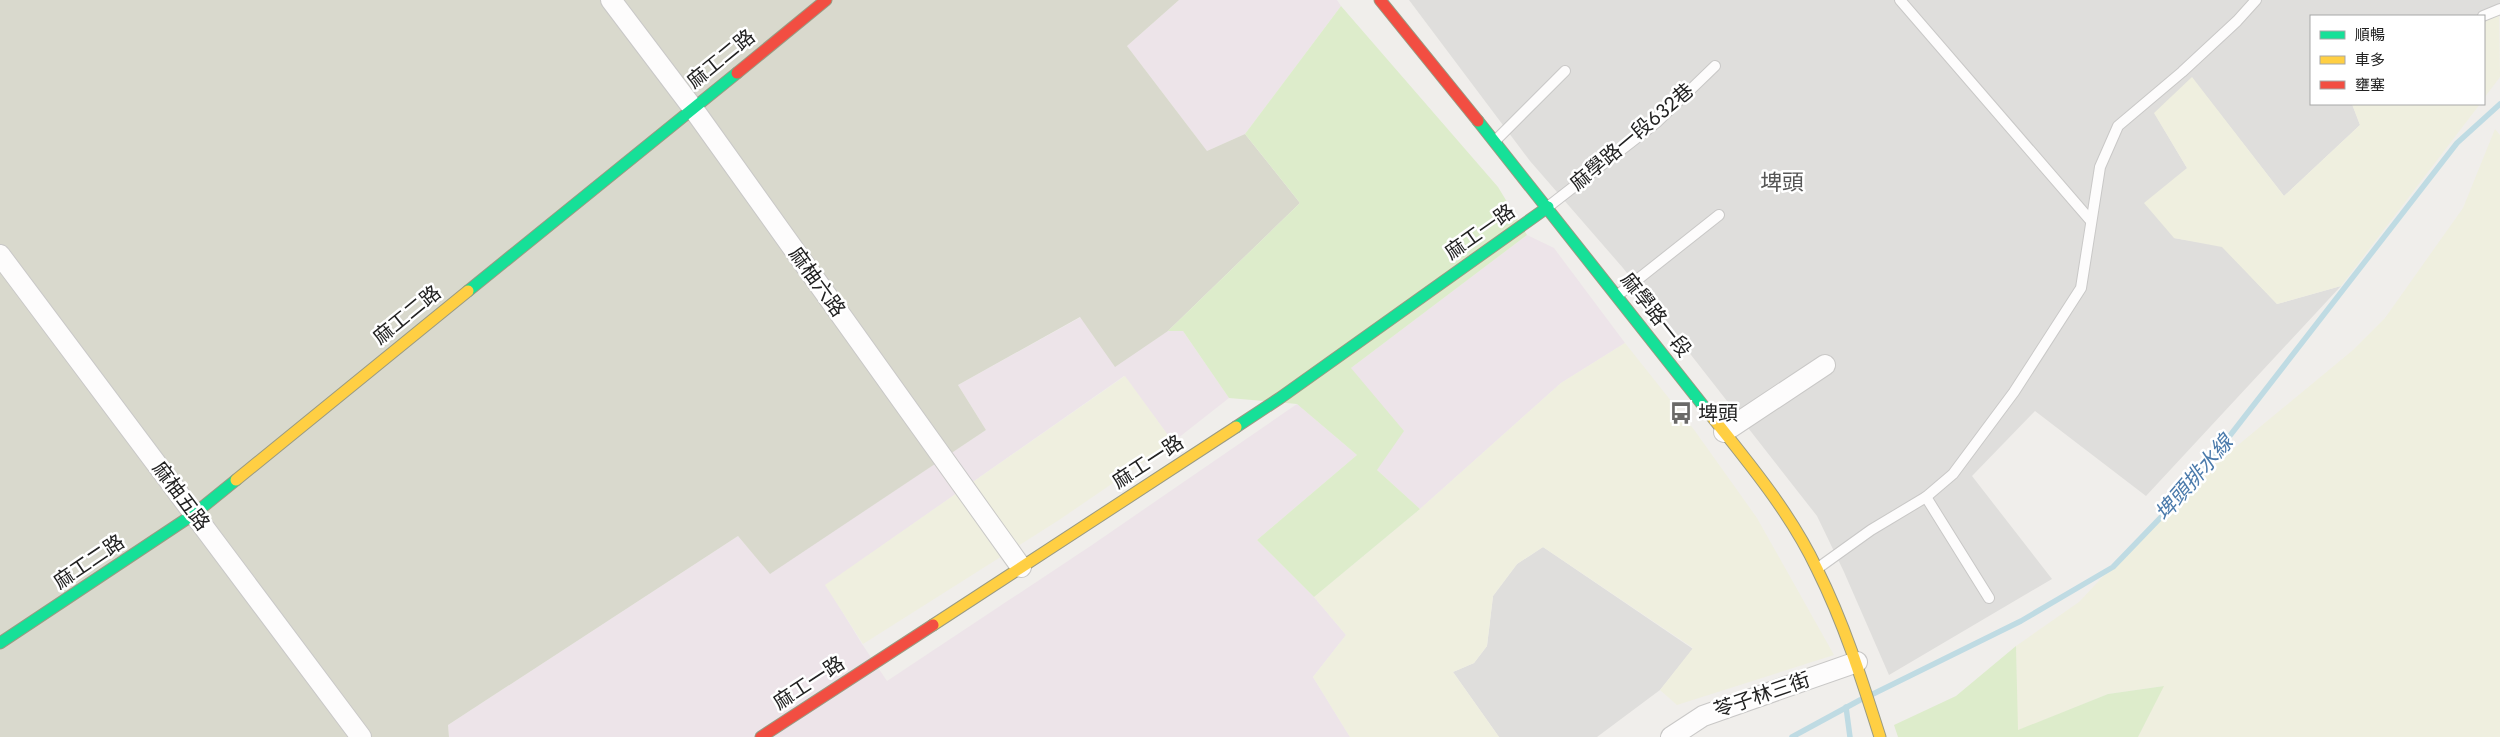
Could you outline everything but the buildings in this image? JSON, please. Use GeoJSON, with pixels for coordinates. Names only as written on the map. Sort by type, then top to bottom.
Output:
{"type":"FeatureCollection","features":[{"type":"Feature","properties":{"kind":"street","name":"麻柚六路"},"geometry":{"type":"LineString","coordinates":[[611,0],[692,107],[1021,567]]}},
{"type":"Feature","properties":{"kind":"street","name":"麻工二路"},"geometry":{"type":"LineString","coordinates":[[0,643],[194,514],[692,107],[826,0]]}},
{"type":"Feature","properties":{"kind":"street","name":"麻學路一段"},"geometry":{"type":"LineString","coordinates":[[1380,0],[1548,207],[1771,492],[1817,568],[1860,671],[1880,737]]}},
{"type":"Feature","properties":{"kind":"street","name":"麻工一路"},"geometry":{"type":"LineString","coordinates":[[761,737],[1280,398],[1548,207]]}},
{"type":"Feature","properties":{"kind":"street","name":"麻柚五路"},"geometry":{"type":"LineString","coordinates":[[0,255],[361,737]]}},
{"type":"Feature","properties":{"kind":"street"},"geometry":{"type":"LineString","coordinates":[[1724,432],[1825,365]]}},
{"type":"Feature","properties":{"kind":"street","name":"苓子林三街"},"geometry":{"type":"LineString","coordinates":[[1671,737],[1704,716],[1860,671]]}},
{"type":"Feature","properties":{"kind":"lane"},"geometry":{"type":"LineString","coordinates":[[1900,0],[2091,221]]}},
{"type":"Feature","properties":{"kind":"lane"},"geometry":{"type":"LineString","coordinates":[[1817,568],[1871,530],[1926,498],[1952,474],[2014,392],[2081,288],[2100,167],[2118,126],[2188,66],[2237,21],[2256,0]]}},
{"type":"Feature","properties":{"kind":"lane"},"geometry":{"type":"LineString","coordinates":[[2485,16],[2500,9]]}},
{"type":"Feature","properties":{"kind":"lane","name":"麻學路一段632巷"},"geometry":{"type":"LineString","coordinates":[[1548,207],[1657,122],[1715,66]]}},
{"type":"Feature","properties":{"kind":"lane"},"geometry":{"type":"LineString","coordinates":[[1494,141],[1565,70]]}},
{"type":"Feature","properties":{"kind":"lane"},"geometry":{"type":"LineString","coordinates":[[1617,295],[1719,215]]}},
{"type":"Feature","properties":{"kind":"lane"},"geometry":{"type":"LineString","coordinates":[[1926,498],[1989,598]]}},
{"type":"Feature","properties":{"kind":"shaded area"},"geometry":{"type":"Polygon","coordinates":[[[0,0],[1179,0],[1127,46],[1207,151],[1245,134],[1300,203],[1168,331],[1115,367],[1080,317],[958,385],[986,430],[770,574],[738,536],[448,725],[449,737],[0,737],[0,0]]]}},
{"type":"Feature","properties":{"kind":"shaded area"},"geometry":{"type":"Polygon","coordinates":[[[1179,0],[1337,0],[1341,6],[1245,134],[1207,151],[1127,46],[1179,0]]]}},
{"type":"Feature","properties":{"kind":"shaded area"},"geometry":{"type":"Polygon","coordinates":[[[1409,0],[2500,0],[2500,17],[2499,13],[2485,16],[2310,15],[2310,105],[2352,105],[2360,125],[2284,196],[2192,78],[2155,114],[2187,168],[2174,238],[2222,246],[2277,304],[2341,286],[2146,496],[2035,411],[1972,476],[2052,579],[1889,675],[1817,516],[1623,268],[1530,161],[1409,0]]]}},
{"type":"Feature","properties":{"kind":"shaded area"},"geometry":{"type":"Polygon","coordinates":[[[1527,235],[1554,248],[1625,343],[1561,383],[1420,509],[1377,470],[1351,368],[1527,235]]]}},
{"type":"Feature","properties":{"kind":"shaded area"},"geometry":{"type":"Polygon","coordinates":[[[1081,317],[1115,366],[1168,331],[1183,331],[1229,398],[1173,442],[1124,376],[826,585],[862,644],[887,681],[1092,545],[1297,404],[1357,455],[1257,540],[1314,597],[1346,635],[1313,677],[1350,737],[449,737],[448,725],[738,536],[770,573],[986,430],[958,385],[1081,317]]]}},
{"type":"Feature","properties":{"kind":"shaded area"},"geometry":{"type":"Polygon","coordinates":[[[1543,547],[1693,649],[1660,690],[1597,737],[1499,737],[1453,672],[1474,663],[1487,646],[1493,596],[1517,564],[1543,547]]]}},
{"type":"Feature","properties":{"kind":"green space"},"geometry":{"type":"Polygon","coordinates":[[[1341,6],[1498,187],[1527,235],[1351,368],[1404,431],[1377,470],[1420,509],[1314,597],[1257,540],[1357,455],[1297,404],[1229,398],[1183,331],[1168,331],[1300,203],[1245,134],[1341,6]]]}},
{"type":"Feature","properties":{"kind":"green space"},"geometry":{"type":"Polygon","coordinates":[[[2499,13],[2500,77],[2485,97],[2485,17],[2499,13]]]}},
{"type":"Feature","properties":{"kind":"green space"},"geometry":{"type":"Polygon","coordinates":[[[2192,77],[2284,196],[2360,125],[2352,105],[2479,105],[2341,286],[2277,304],[2222,247],[2174,238],[2144,203],[2187,168],[2154,113],[2192,77]]]}},
{"type":"Feature","properties":{"kind":"green space"},"geometry":{"type":"Polygon","coordinates":[[[2495,129],[2500,135],[2500,737],[2138,737],[2163,686],[2108,694],[2017,731],[2016,646],[2079,602],[2185,489],[2353,350],[2385,318],[2463,208],[2495,129]]]}},
{"type":"Feature","properties":{"kind":"green space"},"geometry":{"type":"Polygon","coordinates":[[[1625,343],[1695,431],[1757,518],[1834,655],[1677,705],[1660,690],[1693,648],[1543,547],[1517,564],[1493,596],[1487,646],[1474,663],[1453,672],[1499,737],[1350,737],[1313,677],[1346,635],[1314,597],[1420,509],[1561,383],[1625,343]]]}},
{"type":"Feature","properties":{"kind":"green space"},"geometry":{"type":"Polygon","coordinates":[[[1125,376],[1173,442],[1059,520],[863,644],[825,585],[1125,376]]]}},
{"type":"Feature","properties":{"kind":"green space"},"geometry":{"type":"Polygon","coordinates":[[[2016,646],[2018,730],[2108,694],[2164,686],[2138,737],[1898,737],[1894,725],[1956,696],[2016,646]]]}},
{"type":"Feature","properties":{"kind":"waterway","name":"埤頭排水線"},"geometry":{"type":"LineString","coordinates":[[1873,694],[2021,621],[2113,567],[2190,487],[2457,143],[2500,104]]}},
{"type":"Feature","properties":{"kind":"waterway","name":"埤頭排水線"},"geometry":{"type":"LineString","coordinates":[[1792,737],[1860,700]]}},
{"type":"Feature","properties":{"kind":"waterway"},"geometry":{"type":"LineString","coordinates":[[1846,707],[1850,737]]}},
{"type":"Feature","properties":{"kind":"traffic: fast"},"geometry":{"type":"LineString","coordinates":[[468,291],[737,73]]}},
{"type":"Feature","properties":{"kind":"traffic: fast"},"geometry":{"type":"LineString","coordinates":[[1478,121],[1709,413]]}},
{"type":"Feature","properties":{"kind":"traffic: fast"},"geometry":{"type":"LineString","coordinates":[[1236,427],[1280,398],[1548,207]]}},
{"type":"Feature","properties":{"kind":"traffic: fast"},"geometry":{"type":"LineString","coordinates":[[0,643],[194,514],[236,480]]}},
{"type":"Feature","properties":{"kind":"traffic: slow"},"geometry":{"type":"LineString","coordinates":[[236,480],[468,291]]}},
{"type":"Feature","properties":{"kind":"traffic: slow"},"geometry":{"type":"LineString","coordinates":[[1709,413],[1768,488],[1806,548],[1827,589],[1844,631],[1880,737]]}},
{"type":"Feature","properties":{"kind":"traffic: slow"},"geometry":{"type":"LineString","coordinates":[[933,625],[1236,427]]}},
{"type":"Feature","properties":{"kind":"traffic: jam"},"geometry":{"type":"LineString","coordinates":[[737,73],[826,0]]}},
{"type":"Feature","properties":{"kind":"traffic: jam"},"geometry":{"type":"LineString","coordinates":[[1380,0],[1478,121]]}},
{"type":"Feature","properties":{"kind":"traffic: jam"},"geometry":{"type":"LineString","coordinates":[[761,737],[933,625]]}},
{"type":"Feature","properties":{"kind":"place","name":"埤頭"},"geometry":{"type":"Point","coordinates":[1681,413]}},
{"type":"Feature","properties":{"kind":"district","name":"埤頭"},"geometry":{"type":"Point","coordinates":[1782,182]}}]}
